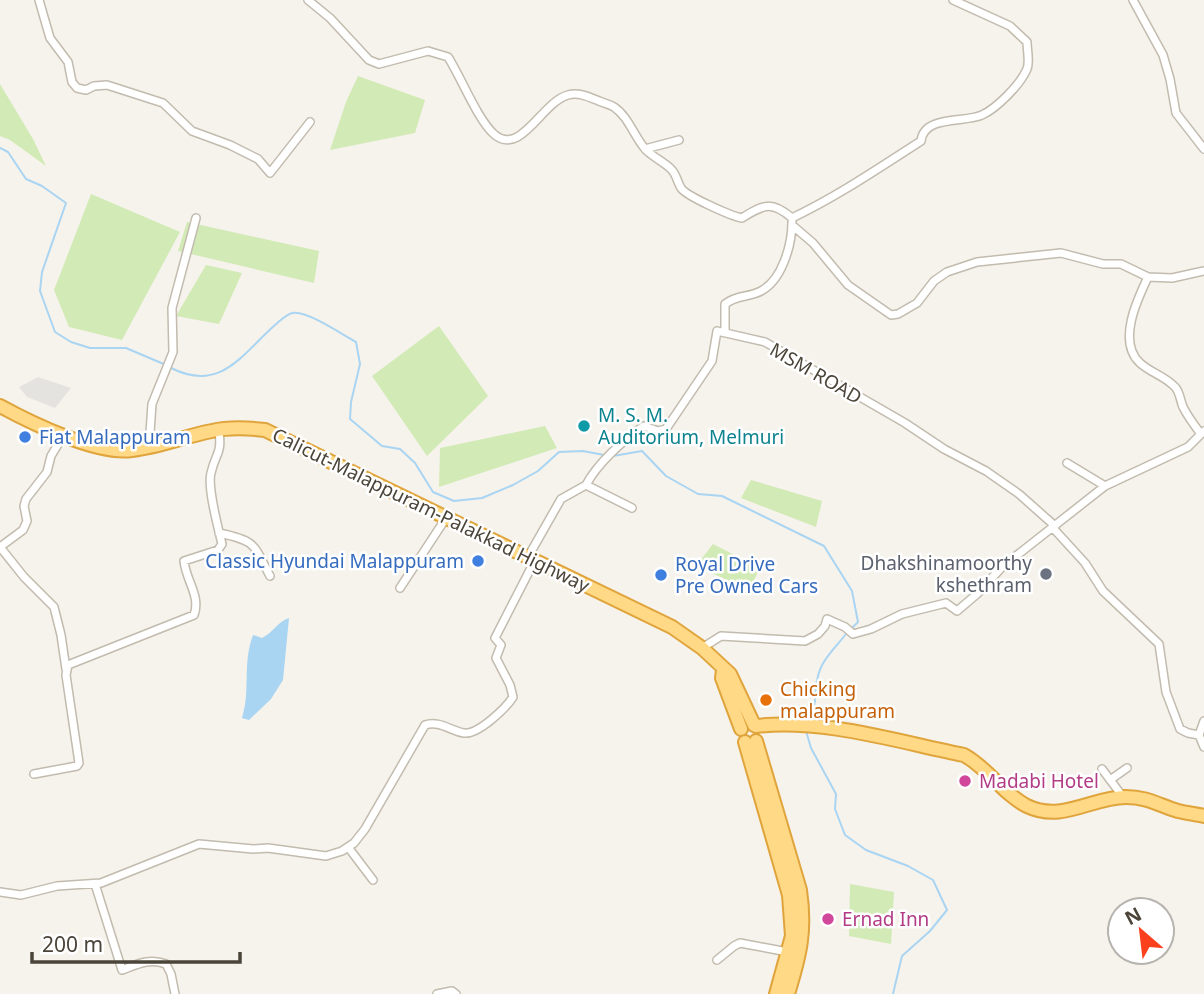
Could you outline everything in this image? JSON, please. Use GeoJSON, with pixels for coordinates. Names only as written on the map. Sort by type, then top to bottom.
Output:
{"type":"FeatureCollection","features":[{"type":"Feature","properties":{"kind":"highway","name":"Calicut-Malappuram-Palakkad Highway"},"geometry":{"type":"LineString","coordinates":[[0,405],[64,436],[89,444],[130,451],[219,430],[265,430],[672,627],[702,648],[723,670],[722,678],[752,733],[800,890],[803,906],[802,944],[788,994]]}},
{"type":"Feature","properties":{"kind":"highway"},"geometry":{"type":"LineString","coordinates":[[752,733],[789,723],[964,755],[979,763],[1004,789],[1027,806],[1047,812],[1066,811],[1123,797],[1147,798],[1178,811],[1204,816]]}},
{"type":"Feature","properties":{"kind":"highway","name":"Calicut-Malappuram-Palakkad Highway"},"geometry":{"type":"LineString","coordinates":[[752,733],[789,895],[792,936],[776,994]]}},
{"type":"Feature","properties":{"kind":"street"},"geometry":{"type":"LineString","coordinates":[[39,0],[50,38],[68,62],[72,82],[78,88],[86,90],[107,85],[163,103],[192,131],[258,159],[270,173],[310,122]]}},
{"type":"Feature","properties":{"kind":"street"},"geometry":{"type":"LineString","coordinates":[[309,0],[330,18],[369,60],[379,64],[428,51],[448,57],[492,133],[502,139],[513,140],[527,132],[551,104],[568,95],[583,94],[614,107],[635,130],[645,149],[674,172],[681,188],[688,195],[729,216],[743,218],[755,209],[770,205],[780,208],[848,285],[891,315],[917,303],[934,281],[947,272],[977,262],[1061,253],[1103,264],[1121,264],[1148,277],[1172,278],[1204,271]]}},
{"type":"Feature","properties":{"kind":"street"},"geometry":{"type":"LineString","coordinates":[[0,892],[21,895],[57,886],[95,884],[135,871],[177,850],[199,844],[268,848],[326,856],[348,847],[365,829],[425,725],[430,723],[466,734],[476,731],[507,706],[513,697],[496,658],[500,645],[495,638],[561,499],[586,485],[592,473],[633,433],[644,426],[658,431],[666,429],[712,361],[717,331],[725,332],[725,304],[734,297],[760,292],[779,271],[785,257],[792,221],[862,177],[883,167],[921,141],[922,134],[936,124],[980,116],[1002,102],[1028,68],[1027,42],[1010,26],[953,0]]}},
{"type":"Feature","properties":{"kind":"street"},"geometry":{"type":"LineString","coordinates":[[1133,0],[1163,55],[1176,113],[1204,149]]}},
{"type":"Feature","properties":{"kind":"street"},"geometry":{"type":"LineString","coordinates":[[645,149],[679,140]]}},
{"type":"Feature","properties":{"kind":"street"},"geometry":{"type":"LineString","coordinates":[[149,447],[152,404],[173,352],[172,308],[196,218]]}},
{"type":"Feature","properties":{"kind":"street"},"geometry":{"type":"LineString","coordinates":[[702,648],[722,636],[805,641],[818,634],[827,619],[853,634],[871,629],[902,614],[946,603],[957,611],[1002,567],[1105,486],[1188,447],[1203,432],[1189,418],[1178,390],[1168,380],[1155,375],[1137,361],[1129,346],[1133,317],[1148,277]]}},
{"type":"Feature","properties":{"kind":"street","name":"MSM ROAD"},"geometry":{"type":"LineString","coordinates":[[725,332],[765,342],[905,423],[944,449],[986,471],[1019,494],[1054,527],[1085,563],[1103,591],[1159,644],[1166,692],[1180,729],[1199,734]]}},
{"type":"Feature","properties":{"kind":"street"},"geometry":{"type":"LineString","coordinates":[[66,669],[68,665],[194,615],[196,598],[184,561],[218,550],[222,544],[210,494],[210,474],[221,448],[219,430]]}},
{"type":"Feature","properties":{"kind":"street"},"geometry":{"type":"LineString","coordinates":[[34,774],[69,769],[79,763],[61,635],[54,607],[24,577],[0,547],[23,530],[27,521],[24,506],[26,499],[47,472],[51,456],[64,436]]}},
{"type":"Feature","properties":{"kind":"street"},"geometry":{"type":"LineString","coordinates":[[1067,463],[1105,486]]}},
{"type":"Feature","properties":{"kind":"street"},"geometry":{"type":"LineString","coordinates":[[586,485],[632,508]]}},
{"type":"Feature","properties":{"kind":"street"},"geometry":{"type":"LineString","coordinates":[[400,588],[446,518]]}},
{"type":"Feature","properties":{"kind":"street"},"geometry":{"type":"LineString","coordinates":[[219,533],[251,543],[257,548],[270,576]]}},
{"type":"Feature","properties":{"kind":"street"},"geometry":{"type":"LineString","coordinates":[[1204,721],[1199,734],[1204,747]]}},
{"type":"Feature","properties":{"kind":"street"},"geometry":{"type":"LineString","coordinates":[[1110,780],[1127,768]]}},
{"type":"Feature","properties":{"kind":"street"},"geometry":{"type":"LineString","coordinates":[[1102,769],[1123,797]]}},
{"type":"Feature","properties":{"kind":"street"},"geometry":{"type":"LineString","coordinates":[[348,847],[373,880]]}},
{"type":"Feature","properties":{"kind":"street"},"geometry":{"type":"LineString","coordinates":[[95,884],[122,970],[145,961],[155,960],[166,964],[175,994]]}},
{"type":"Feature","properties":{"kind":"street"},"geometry":{"type":"LineString","coordinates":[[717,960],[737,944],[789,952]]}},
{"type":"Feature","properties":{"kind":"street"},"geometry":{"type":"LineString","coordinates":[[437,994],[452,991],[456,994]]}},
{"type":"Feature","properties":{"kind":"green space"},"geometry":{"type":"Polygon","coordinates":[[[358,76],[425,100],[415,133],[330,150],[358,76]]]}},
{"type":"Feature","properties":{"kind":"green space"},"geometry":{"type":"Polygon","coordinates":[[[0,84],[46,166],[10,140],[0,136],[0,84]]]}},
{"type":"Feature","properties":{"kind":"green space"},"geometry":{"type":"Polygon","coordinates":[[[91,194],[180,232],[122,340],[69,327],[54,290],[91,194]]]}},
{"type":"Feature","properties":{"kind":"green space"},"geometry":{"type":"Polygon","coordinates":[[[187,222],[319,251],[314,283],[178,251],[187,222]]]}},
{"type":"Feature","properties":{"kind":"green space"},"geometry":{"type":"Polygon","coordinates":[[[206,265],[242,273],[219,324],[176,316],[206,265]]]}},
{"type":"Feature","properties":{"kind":"green space"},"geometry":{"type":"Polygon","coordinates":[[[439,326],[488,396],[427,456],[372,376],[439,326]]]}},
{"type":"Feature","properties":{"kind":"green space"},"geometry":{"type":"Polygon","coordinates":[[[545,426],[557,448],[439,487],[440,448],[545,426]]]}},
{"type":"Feature","properties":{"kind":"green space"},"geometry":{"type":"Polygon","coordinates":[[[751,480],[822,501],[816,527],[741,498],[751,480]]]}},
{"type":"Feature","properties":{"kind":"green space"},"geometry":{"type":"Polygon","coordinates":[[[713,544],[760,568],[749,590],[696,566],[713,544]]]}},
{"type":"Feature","properties":{"kind":"green space"},"geometry":{"type":"Polygon","coordinates":[[[850,884],[894,892],[891,944],[849,936],[850,884]]]}},
{"type":"Feature","properties":{"kind":"shaded area"},"geometry":{"type":"Polygon","coordinates":[[[38,377],[71,388],[55,408],[27,397],[19,387],[38,377]]]}},
{"type":"Feature","properties":{"kind":"water"},"geometry":{"type":"Polygon","coordinates":[[[289,618],[283,680],[271,699],[249,720],[242,718],[253,635],[262,638],[289,618]]]}},
{"type":"Feature","properties":{"kind":"waterway"},"geometry":{"type":"LineString","coordinates":[[0,148],[8,152],[26,179],[42,186],[66,203],[42,272],[40,291],[55,332],[71,342],[90,348],[126,348],[166,365]]}},
{"type":"Feature","properties":{"kind":"waterway"},"geometry":{"type":"LineString","coordinates":[[171,368],[188,375],[217,373],[241,358],[286,316],[299,313],[356,342],[360,364],[350,419],[382,446],[400,449],[415,463],[433,492],[454,501],[482,498],[538,471],[559,452],[583,451],[604,455]]}},
{"type":"Feature","properties":{"kind":"waterway"},"geometry":{"type":"LineString","coordinates":[[613,456],[642,451],[666,476],[698,494],[722,496],[824,546],[852,591],[858,622],[850,630]]}},
{"type":"Feature","properties":{"kind":"waterway"},"geometry":{"type":"LineString","coordinates":[[811,719],[820,670],[846,634]]}},
{"type":"Feature","properties":{"kind":"waterway"},"geometry":{"type":"LineString","coordinates":[[806,731],[811,748],[836,794],[835,809],[845,835],[866,850],[908,866],[933,880],[947,910],[930,931],[902,956],[893,994]]}},
{"type":"Feature","properties":{"kind":"place","name":"M. S. M. Auditorium, Melmuri"},"geometry":{"type":"Point","coordinates":[584,426]}},
{"type":"Feature","properties":{"kind":"place","name":"Fiat Malappuram"},"geometry":{"type":"Point","coordinates":[25,437]}},
{"type":"Feature","properties":{"kind":"place","name":"Classic Hyundai Malappuram"},"geometry":{"type":"Point","coordinates":[478,561]}},
{"type":"Feature","properties":{"kind":"place","name":"Dhakshinamoorthy kshethram"},"geometry":{"type":"Point","coordinates":[1046,574]}},
{"type":"Feature","properties":{"kind":"place","name":"Royal Drive Pre Owned Cars"},"geometry":{"type":"Point","coordinates":[661,575]}},
{"type":"Feature","properties":{"kind":"place","name":"Chicking malappuram"},"geometry":{"type":"Point","coordinates":[766,700]}},
{"type":"Feature","properties":{"kind":"place","name":"Madabi Hotel"},"geometry":{"type":"Point","coordinates":[965,781]}},
{"type":"Feature","properties":{"kind":"place","name":"Ernad Inn"},"geometry":{"type":"Point","coordinates":[828,919]}}]}
